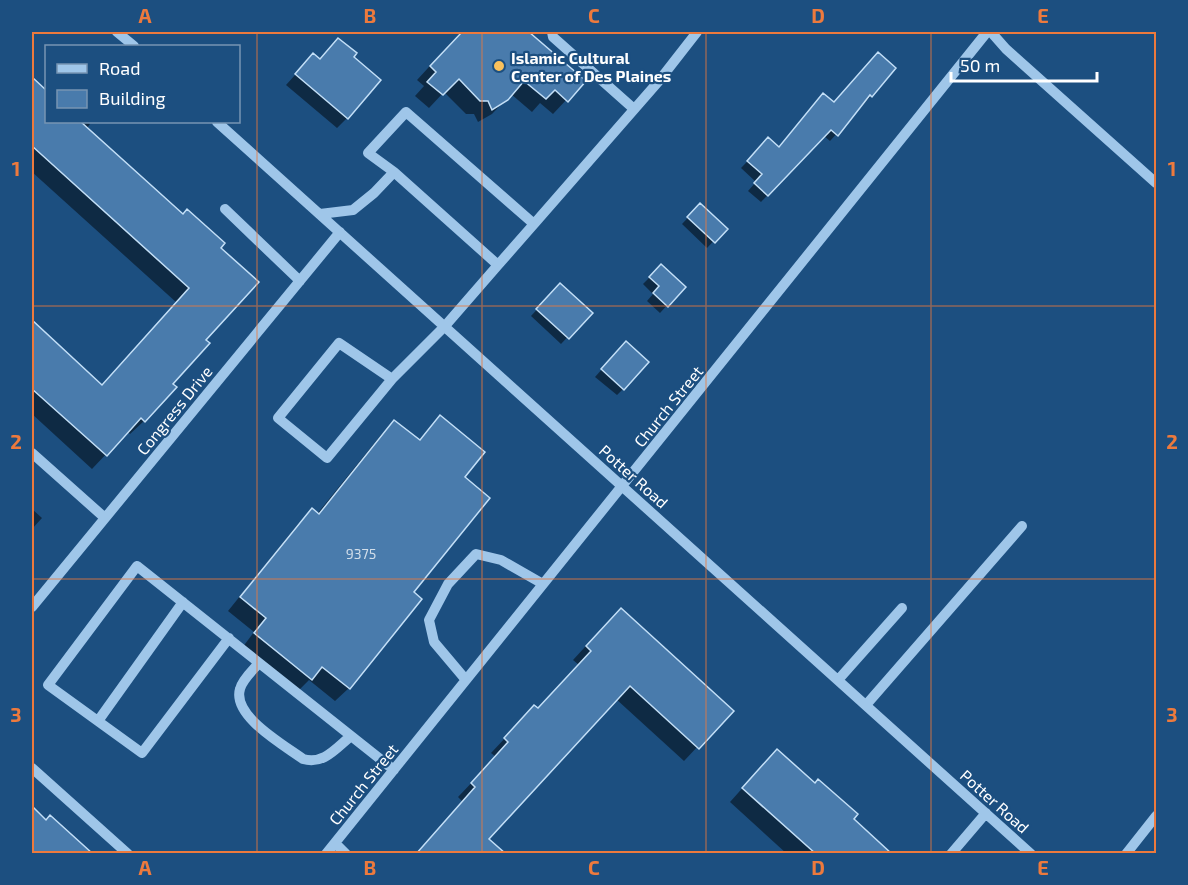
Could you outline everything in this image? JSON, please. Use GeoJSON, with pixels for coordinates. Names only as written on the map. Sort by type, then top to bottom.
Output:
{"type":"FeatureCollection","features":[{"type":"Feature","properties":{"kind":"street"},"geometry":{"type":"LineString","coordinates":[[117,32],[133,45]]}},
{"type":"Feature","properties":{"kind":"street"},"geometry":{"type":"LineString","coordinates":[[552,32],[552,37],[634,109]]}},
{"type":"Feature","properties":{"kind":"street"},"geometry":{"type":"LineString","coordinates":[[392,380],[339,343],[279,418],[327,458],[392,380],[445,326],[634,109],[697,32]]}},
{"type":"Feature","properties":{"kind":"street"},"geometry":{"type":"LineString","coordinates":[[989,32],[1156,183]]}},
{"type":"Feature","properties":{"kind":"street","name":"Church Street"},"geometry":{"type":"LineString","coordinates":[[326,854],[989,32]]}},
{"type":"Feature","properties":{"kind":"street"},"geometry":{"type":"LineString","coordinates":[[498,265],[394,172],[368,153],[406,112],[534,224]]}},
{"type":"Feature","properties":{"kind":"street","name":"Potter Road"},"geometry":{"type":"LineString","coordinates":[[218,123],[1031,854]]}},
{"type":"Feature","properties":{"kind":"street"},"geometry":{"type":"LineString","coordinates":[[320,214],[353,210],[374,193],[394,172]]}},
{"type":"Feature","properties":{"kind":"street"},"geometry":{"type":"LineString","coordinates":[[225,208],[300,281]]}},
{"type":"Feature","properties":{"kind":"street","name":"Congress Drive"},"geometry":{"type":"LineString","coordinates":[[32,607],[340,232]]}},
{"type":"Feature","properties":{"kind":"street"},"geometry":{"type":"LineString","coordinates":[[32,453],[105,518]]}},
{"type":"Feature","properties":{"kind":"street"},"geometry":{"type":"LineString","coordinates":[[866,705],[1022,526]]}},
{"type":"Feature","properties":{"kind":"street"},"geometry":{"type":"LineString","coordinates":[[466,680],[435,642],[429,620],[448,584],[476,554],[501,560],[543,584]]}},
{"type":"Feature","properties":{"kind":"street"},"geometry":{"type":"LineString","coordinates":[[229,638],[142,753],[48,685],[137,566],[229,638],[393,770]]}},
{"type":"Feature","properties":{"kind":"street"},"geometry":{"type":"LineString","coordinates":[[98,721],[183,602]]}},
{"type":"Feature","properties":{"kind":"street"},"geometry":{"type":"LineString","coordinates":[[838,680],[902,608]]}},
{"type":"Feature","properties":{"kind":"street"},"geometry":{"type":"LineString","coordinates":[[259,663],[240,687],[238,699],[242,710],[254,722],[303,759],[313,762],[323,759],[351,736]]}},
{"type":"Feature","properties":{"kind":"street"},"geometry":{"type":"LineString","coordinates":[[32,768],[128,854]]}},
{"type":"Feature","properties":{"kind":"street"},"geometry":{"type":"LineString","coordinates":[[951,854],[986,813]]}},
{"type":"Feature","properties":{"kind":"street"},"geometry":{"type":"LineString","coordinates":[[1126,854],[1156,816]]}},
{"type":"Feature","properties":{"kind":"street"},"geometry":{"type":"LineString","coordinates":[[334,843],[346,854]]}},
{"type":"Feature","properties":{"kind":"building","name":"Islamic Cultural Center of Des Plaines"},"geometry":{"type":"Polygon","coordinates":[[[462,32],[529,32],[586,81],[568,102],[555,90],[546,99],[524,81],[508,100],[492,110],[488,101],[480,101],[459,79],[443,95],[427,82],[436,72],[430,66],[462,32]]]}},
{"type":"Feature","properties":{"kind":"building"},"geometry":{"type":"Polygon","coordinates":[[[338,38],[357,53],[354,57],[381,80],[348,119],[295,74],[313,53],[320,59],[338,38]]]}},
{"type":"Feature","properties":{"kind":"building"},"geometry":{"type":"Polygon","coordinates":[[[878,52],[896,68],[872,97],[870,95],[838,136],[831,130],[768,196],[754,183],[762,174],[747,161],[768,137],[779,147],[823,93],[834,102],[878,52]]]}},
{"type":"Feature","properties":{"kind":"building"},"geometry":{"type":"Polygon","coordinates":[[[32,77],[45,89],[45,123],[82,123],[183,214],[187,209],[225,243],[221,248],[259,282],[206,340],[210,343],[173,384],[177,387],[145,422],[141,418],[107,456],[32,389],[32,320],[102,385],[189,288],[32,146],[32,77]]]}},
{"type":"Feature","properties":{"kind":"building"},"geometry":{"type":"Polygon","coordinates":[[[700,203],[728,229],[715,243],[687,217],[700,203]]]}},
{"type":"Feature","properties":{"kind":"building"},"geometry":{"type":"Polygon","coordinates":[[[661,264],[686,287],[668,307],[653,293],[659,286],[649,277],[661,264]]]}},
{"type":"Feature","properties":{"kind":"building"},"geometry":{"type":"Polygon","coordinates":[[[560,283],[593,313],[569,339],[536,309],[560,283]]]}},
{"type":"Feature","properties":{"kind":"building"},"geometry":{"type":"Polygon","coordinates":[[[626,341],[649,362],[624,390],[601,369],[626,341]]]}},
{"type":"Feature","properties":{"kind":"building"},"geometry":{"type":"Polygon","coordinates":[[[440,415],[485,452],[465,477],[490,498],[414,592],[422,599],[350,689],[322,667],[312,680],[254,633],[266,618],[240,597],[312,508],[319,514],[394,420],[420,440],[440,415]]]}},
{"type":"Feature","properties":{"kind":"building"},"geometry":{"type":"Polygon","coordinates":[[[621,608],[734,711],[699,749],[630,686],[489,839],[506,854],[416,854],[475,787],[471,783],[508,742],[504,738],[534,705],[538,708],[591,651],[586,646],[621,608]]]}},
{"type":"Feature","properties":{"kind":"building"},"geometry":{"type":"Polygon","coordinates":[[[777,749],[815,783],[818,779],[858,814],[854,819],[892,854],[816,854],[742,788],[777,749]]]}},
{"type":"Feature","properties":{"kind":"building"},"geometry":{"type":"Polygon","coordinates":[[[32,806],[46,820],[50,815],[93,854],[32,854],[32,806]]]}},
{"type":"Feature","properties":{"kind":"place","name":"Islamic Cultural Center of Des Plaines"},"geometry":{"type":"Point","coordinates":[499,66]}}]}
